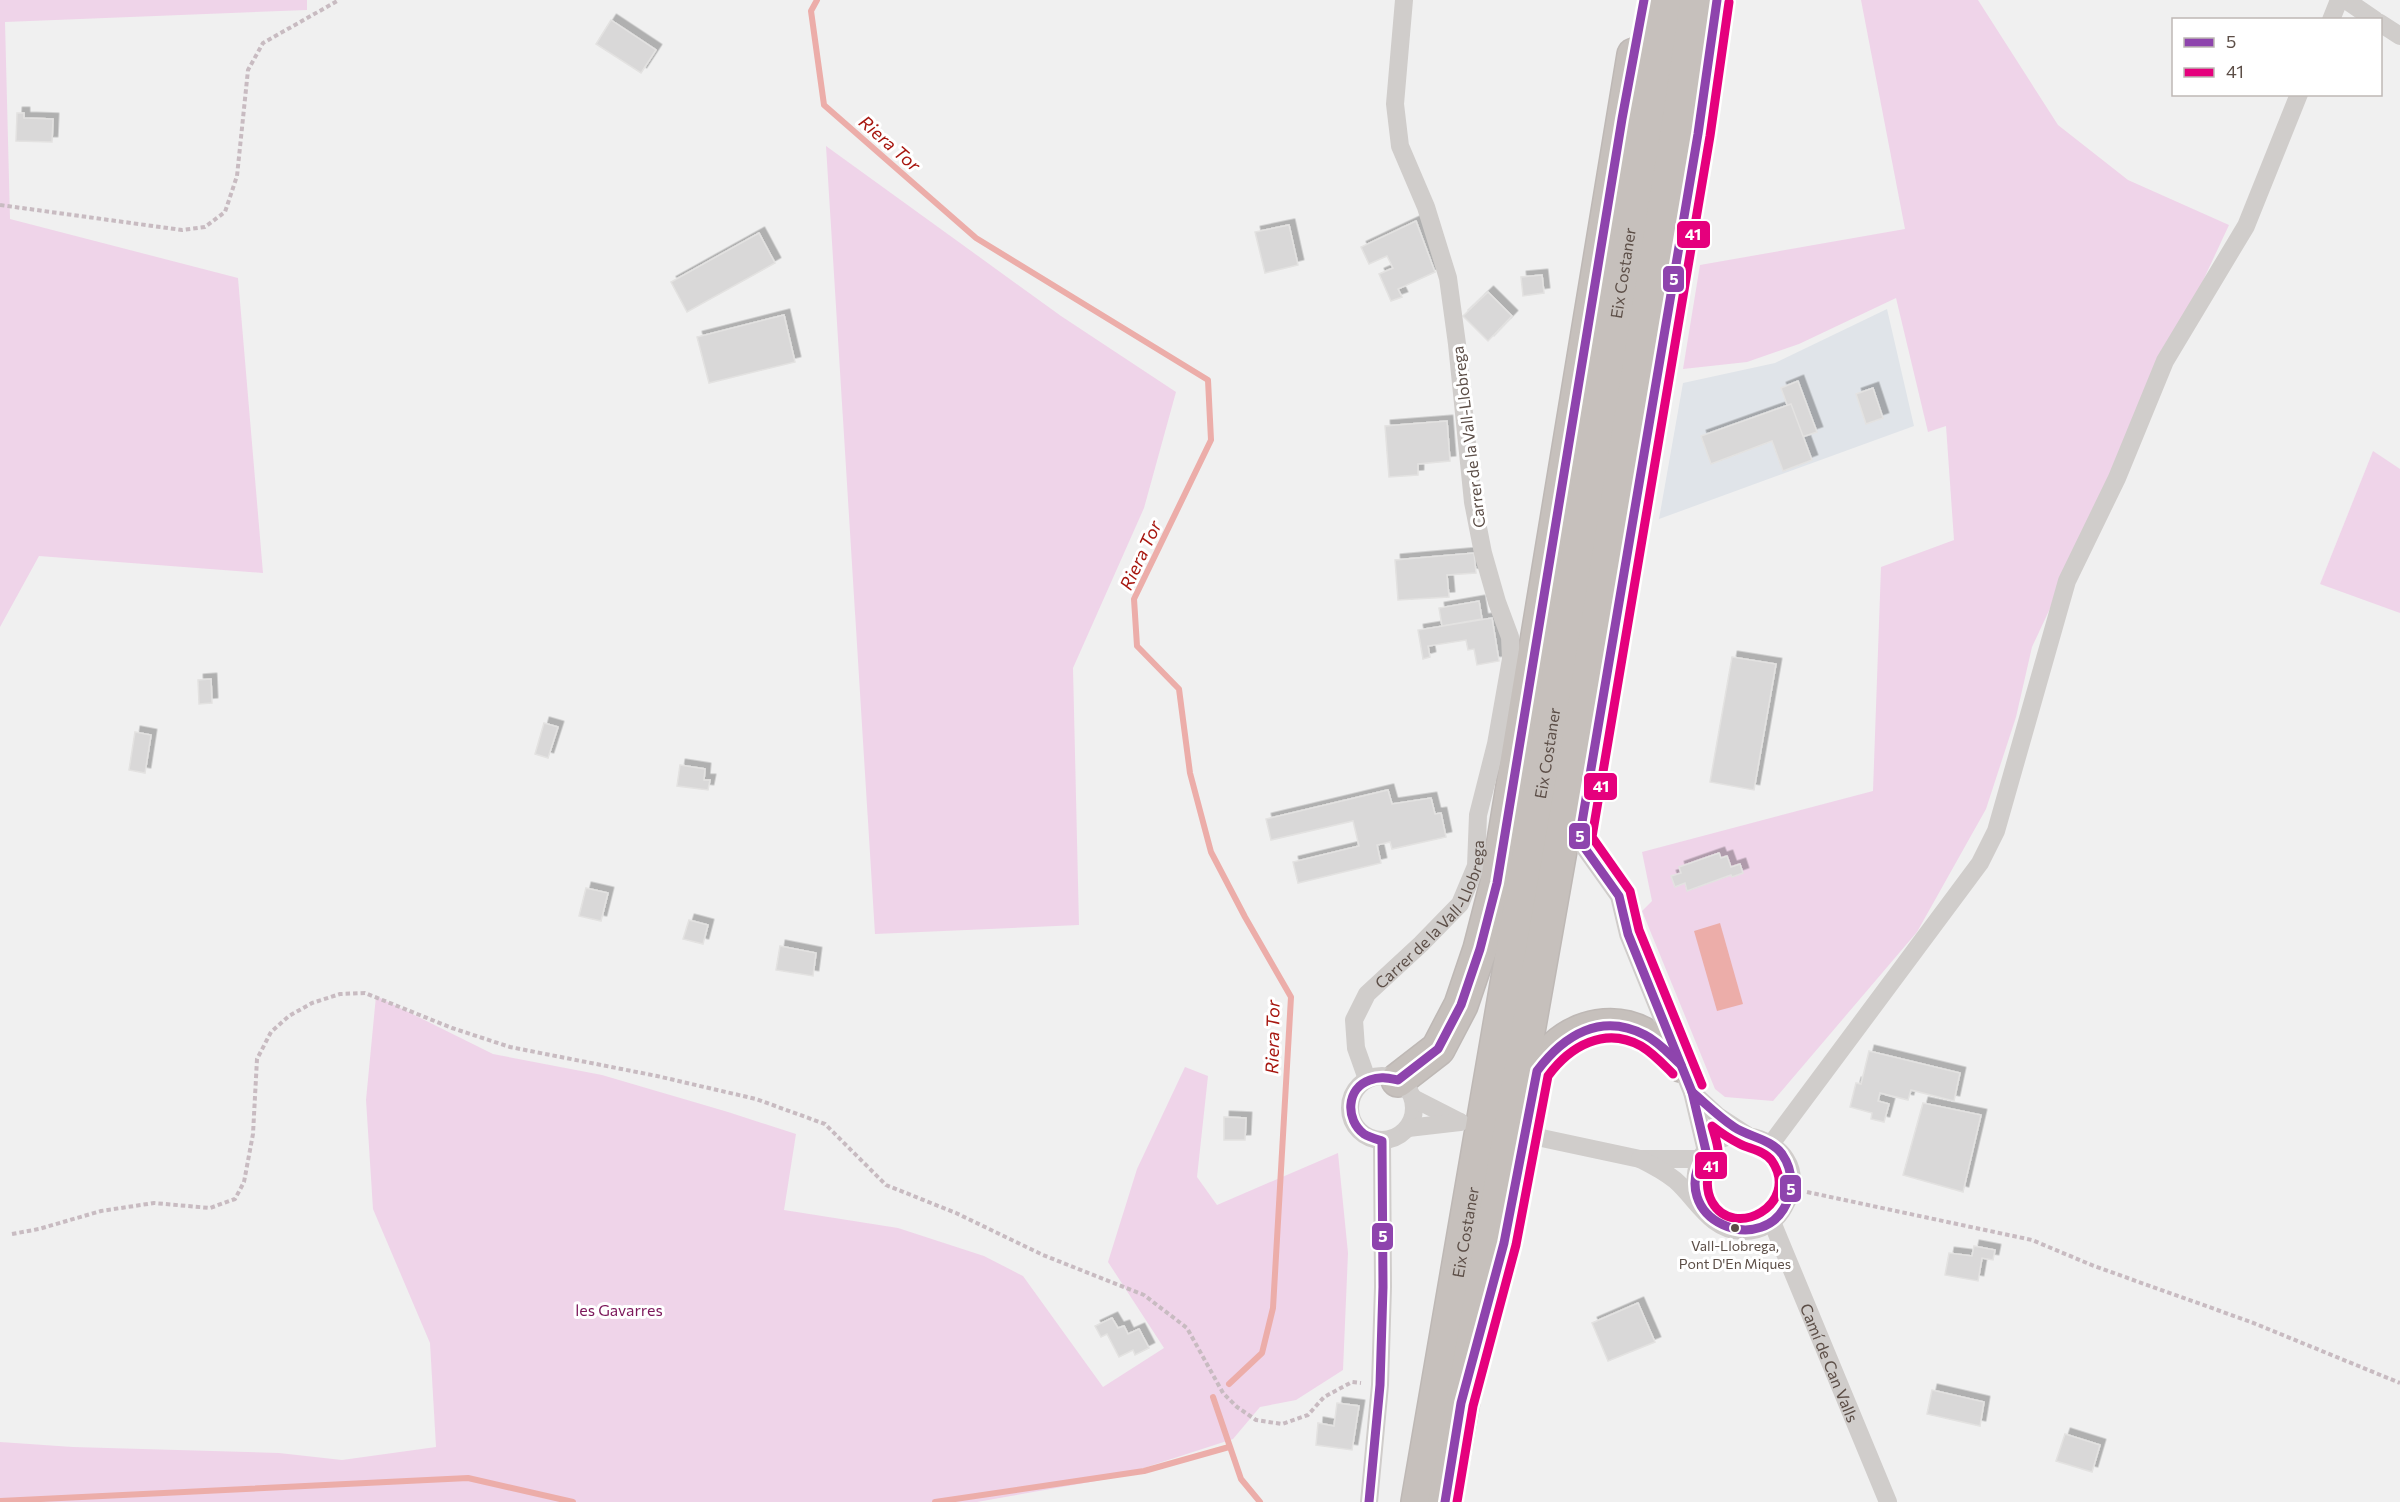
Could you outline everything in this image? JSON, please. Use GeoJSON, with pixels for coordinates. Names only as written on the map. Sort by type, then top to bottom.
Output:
{"type":"FeatureCollection","features":[{"type":"Feature","properties":{"kind":"highway"},"geometry":{"type":"LineString","coordinates":[[1393,1086],[1438,1049],[1461,1005],[1480,950],[1497,883],[1622,119],[1644,0]]}},
{"type":"Feature","properties":{"kind":"highway","name":"Eix Costaner"},"geometry":{"type":"LineString","coordinates":[[1418,1502],[1545,757],[1665,0]]}},
{"type":"Feature","properties":{"kind":"highway"},"geometry":{"type":"LineString","coordinates":[[1445,1502],[1574,771],[1697,0]]}},
{"type":"Feature","properties":{"kind":"highway"},"geometry":{"type":"LineString","coordinates":[[1461,1403],[1504,1243],[1580,840]]}},
{"type":"Feature","properties":{"kind":"highway"},"geometry":{"type":"LineString","coordinates":[[1537,1071],[1554,1049],[1572,1035],[1592,1027],[1608,1025],[1626,1027],[1645,1035],[1687,1078]]}},
{"type":"Feature","properties":{"kind":"street","name":"Carrer de la Vall-Llobrega"},"geometry":{"type":"LineString","coordinates":[[1393,1086],[1356,1048],[1354,1020],[1367,994],[1460,904],[1476,866],[1478,814],[1496,744],[1511,659],[1510,637],[1483,553],[1473,502],[1448,278],[1426,207],[1400,146],[1395,104],[1404,0]]}},
{"type":"Feature","properties":{"kind":"street"},"geometry":{"type":"LineString","coordinates":[[1698,1203],[1694,1183],[1703,1155],[1687,1078],[1629,934],[1619,896],[1580,840],[1698,134],[1717,0]]}},
{"type":"Feature","properties":{"kind":"street"},"geometry":{"type":"LineString","coordinates":[[2332,18],[2339,0]]}},
{"type":"Feature","properties":{"kind":"street"},"geometry":{"type":"LineString","coordinates":[[2346,0],[2372,18]]}},
{"type":"Feature","properties":{"kind":"street"},"geometry":{"type":"LineString","coordinates":[[2382,24],[2400,36]]}},
{"type":"Feature","properties":{"kind":"street"},"geometry":{"type":"LineString","coordinates":[[1771,1144],[1980,863],[1996,831],[2067,581],[2117,478],[2165,361],[2246,226],[2298,96]]}},
{"type":"Feature","properties":{"kind":"street"},"geometry":{"type":"LineString","coordinates":[[1640,1159],[1674,1179],[1698,1203],[1708,1217],[1722,1227],[1733,1231],[1760,1228],[1772,1222],[1780,1214],[1788,1200],[1791,1188],[1787,1163],[1781,1152],[1760,1138],[1747,1135],[1718,1116],[1687,1078]]}},
{"type":"Feature","properties":{"kind":"street"},"geometry":{"type":"LineString","coordinates":[[1393,1086],[1414,1118],[1408,1128],[1399,1137],[1382,1141],[1371,1139],[1360,1133],[1350,1117],[1349,1107],[1358,1087],[1393,1086],[1460,1122],[1408,1128]]}},
{"type":"Feature","properties":{"kind":"street"},"geometry":{"type":"LineString","coordinates":[[1537,1137],[1640,1159],[1703,1155],[1725,1138],[1747,1135]]}},
{"type":"Feature","properties":{"kind":"street"},"geometry":{"type":"LineString","coordinates":[[1369,1502],[1380,1385],[1383,1287],[1382,1141]]}},
{"type":"Feature","properties":{"kind":"street","name":"Camí de Can Valls"},"geometry":{"type":"LineString","coordinates":[[1772,1222],[1888,1502]]}},
{"type":"Feature","properties":{"kind":"path"},"geometry":{"type":"LineString","coordinates":[[0,205],[182,230],[205,227],[225,212],[237,176],[248,70],[263,43],[339,0]]}},
{"type":"Feature","properties":{"kind":"path"},"geometry":{"type":"LineString","coordinates":[[12,1234],[101,1211],[154,1203],[210,1208],[235,1199],[244,1182],[253,1134],[257,1059],[271,1032],[289,1016],[312,1003],[340,994],[365,993],[452,1028],[510,1047],[657,1076],[756,1099],[825,1124],[886,1185],[956,1213],[1043,1255],[1144,1295],[1187,1328],[1223,1393],[1237,1407],[1256,1420],[1282,1424],[1308,1415],[1324,1397],[1353,1382],[1380,1385]]}},
{"type":"Feature","properties":{"kind":"path"},"geometry":{"type":"LineString","coordinates":[[1791,1188],[2032,1240],[2094,1266],[2251,1322],[2400,1383]]}},
{"type":"Feature","properties":{"kind":"shaded area"},"geometry":{"type":"Polygon","coordinates":[[[1887,309],[1914,426],[1659,519],[1683,383],[1775,363],[1887,309]]]}},
{"type":"Feature","properties":{"kind":"shaded area"},"geometry":{"type":"Polygon","coordinates":[[[1720,923],[1743,1004],[1717,1011],[1694,931],[1720,923]]]}},
{"type":"Feature","properties":{"kind":"green space"},"geometry":{"type":"Polygon","coordinates":[[[0,0],[307,0],[307,10],[5,22],[10,219],[238,278],[263,573],[39,556],[0,627],[0,0]]]}},
{"type":"Feature","properties":{"kind":"green space"},"geometry":{"type":"Polygon","coordinates":[[[1861,0],[1978,0],[2058,125],[2128,180],[2229,225],[2032,647],[2016,717],[1986,809],[1917,932],[1773,1101],[1725,1097],[1715,1089],[1642,911],[1652,901],[1642,852],[1873,791],[1881,567],[1954,540],[1946,426],[1928,432],[1896,298],[1799,344],[1747,362],[1683,369],[1700,265],[1905,229],[1861,0]]]}},
{"type":"Feature","properties":{"kind":"green space"},"geometry":{"type":"Polygon","coordinates":[[[826,146],[1061,316],[1176,392],[1144,508],[1073,668],[1079,925],[875,934],[826,146]]]}},
{"type":"Feature","properties":{"kind":"green space"},"geometry":{"type":"Polygon","coordinates":[[[2373,451],[2400,469],[2400,613],[2320,584],[2373,451]]]}},
{"type":"Feature","properties":{"kind":"green space","name":"les Gavarres"},"geometry":{"type":"Polygon","coordinates":[[[376,996],[493,1054],[602,1075],[796,1134],[784,1210],[898,1228],[984,1256],[1023,1276],[1103,1387],[1164,1348],[1108,1262],[1137,1169],[1185,1067],[1208,1076],[1197,1177],[1217,1205],[1338,1153],[1348,1253],[1343,1370],[1296,1400],[1260,1407],[1233,1439],[1113,1478],[977,1502],[0,1502],[0,1442],[73,1447],[279,1453],[342,1460],[436,1447],[430,1343],[373,1209],[366,1100],[376,996]]]}},
{"type":"Feature","properties":{"kind":"building"},"geometry":{"type":"Polygon","coordinates":[[[611,20],[656,50],[641,73],[596,44],[611,20]]]}},
{"type":"Feature","properties":{"kind":"building"},"geometry":{"type":"Polygon","coordinates":[[[17,113],[24,113],[24,118],[53,119],[52,142],[16,141],[17,113]]]}},
{"type":"Feature","properties":{"kind":"building"},"geometry":{"type":"Polygon","coordinates":[[[1416,221],[1435,272],[1398,289],[1402,297],[1391,301],[1379,274],[1393,268],[1387,256],[1369,264],[1361,247],[1416,221]]]}},
{"type":"Feature","properties":{"kind":"building"},"geometry":{"type":"Polygon","coordinates":[[[1289,225],[1298,265],[1265,273],[1255,232],[1289,225]]]}},
{"type":"Feature","properties":{"kind":"building"},"geometry":{"type":"Polygon","coordinates":[[[759,233],[775,263],[687,312],[671,282],[759,233]]]}},
{"type":"Feature","properties":{"kind":"building"},"geometry":{"type":"Polygon","coordinates":[[[1542,275],[1544,293],[1523,296],[1521,277],[1542,275]]]}},
{"type":"Feature","properties":{"kind":"building"},"geometry":{"type":"Polygon","coordinates":[[[1488,292],[1512,316],[1488,341],[1463,316],[1488,292]]]}},
{"type":"Feature","properties":{"kind":"building"},"geometry":{"type":"Polygon","coordinates":[[[784,315],[795,362],[709,383],[697,337],[784,315]]]}},
{"type":"Feature","properties":{"kind":"building"},"geometry":{"type":"Polygon","coordinates":[[[1798,381],[1817,432],[1799,438],[1781,388],[1798,381]]]}},
{"type":"Feature","properties":{"kind":"building"},"geometry":{"type":"Polygon","coordinates":[[[1873,388],[1883,418],[1866,424],[1856,394],[1873,388]]]}},
{"type":"Feature","properties":{"kind":"building"},"geometry":{"type":"Polygon","coordinates":[[[1791,404],[1812,460],[1783,471],[1772,441],[1711,464],[1701,436],[1791,404]]]}},
{"type":"Feature","properties":{"kind":"building"},"geometry":{"type":"Polygon","coordinates":[[[1447,421],[1450,461],[1418,464],[1418,475],[1389,477],[1385,426],[1447,421]]]}},
{"type":"Feature","properties":{"kind":"building"},"geometry":{"type":"Polygon","coordinates":[[[1474,553],[1476,573],[1447,575],[1449,597],[1398,600],[1395,560],[1474,553]]]}},
{"type":"Feature","properties":{"kind":"building"},"geometry":{"type":"Polygon","coordinates":[[[1479,601],[1482,619],[1442,626],[1439,608],[1479,601]]]}},
{"type":"Feature","properties":{"kind":"building"},"geometry":{"type":"Polygon","coordinates":[[[1492,618],[1499,661],[1477,665],[1474,649],[1468,650],[1466,640],[1428,646],[1430,657],[1423,659],[1418,630],[1492,618]]]}},
{"type":"Feature","properties":{"kind":"building"},"geometry":{"type":"Polygon","coordinates":[[[1732,657],[1776,664],[1754,790],[1710,782],[1732,657]]]}},
{"type":"Feature","properties":{"kind":"building"},"geometry":{"type":"Polygon","coordinates":[[[211,679],[212,703],[199,704],[198,680],[211,679]]]}},
{"type":"Feature","properties":{"kind":"building"},"geometry":{"type":"Polygon","coordinates":[[[544,723],[558,727],[548,758],[535,754],[544,723]]]}},
{"type":"Feature","properties":{"kind":"building"},"geometry":{"type":"Polygon","coordinates":[[[135,732],[151,735],[145,773],[129,770],[135,732]]]}},
{"type":"Feature","properties":{"kind":"building"},"geometry":{"type":"Polygon","coordinates":[[[680,765],[705,769],[704,780],[710,780],[708,790],[677,786],[680,765]]]}},
{"type":"Feature","properties":{"kind":"building"},"geometry":{"type":"Polygon","coordinates":[[[1388,790],[1392,804],[1431,798],[1435,814],[1441,813],[1446,837],[1392,849],[1390,842],[1377,845],[1381,863],[1298,883],[1293,862],[1359,846],[1353,821],[1271,840],[1266,819],[1388,790]]]}},
{"type":"Feature","properties":{"kind":"building"},"geometry":{"type":"Polygon","coordinates":[[[1719,853],[1721,858],[1727,856],[1731,867],[1740,864],[1743,873],[1687,891],[1685,883],[1675,887],[1671,876],[1681,873],[1679,867],[1719,853]]]}},
{"type":"Feature","properties":{"kind":"building"},"geometry":{"type":"Polygon","coordinates":[[[586,888],[608,893],[601,921],[579,916],[586,888]]]}},
{"type":"Feature","properties":{"kind":"building"},"geometry":{"type":"Polygon","coordinates":[[[689,920],[708,925],[703,944],[683,939],[689,920]]]}},
{"type":"Feature","properties":{"kind":"building"},"geometry":{"type":"Polygon","coordinates":[[[780,946],[816,953],[813,976],[776,970],[780,946]]]}},
{"type":"Feature","properties":{"kind":"building"},"geometry":{"type":"Polygon","coordinates":[[[1869,1051],[1960,1073],[1954,1101],[1911,1090],[1908,1100],[1880,1093],[1878,1101],[1889,1104],[1884,1122],[1871,1119],[1872,1113],[1850,1107],[1856,1083],[1861,1084],[1869,1051]]]}},
{"type":"Feature","properties":{"kind":"building"},"geometry":{"type":"Polygon","coordinates":[[[1923,1103],[1981,1115],[1963,1192],[1903,1175],[1923,1103]]]}},
{"type":"Feature","properties":{"kind":"building"},"geometry":{"type":"Polygon","coordinates":[[[1224,1117],[1246,1118],[1245,1140],[1224,1140],[1224,1117]]]}},
{"type":"Feature","properties":{"kind":"building"},"geometry":{"type":"Polygon","coordinates":[[[1974,1246],[1995,1250],[1993,1260],[1982,1258],[1978,1281],[1945,1275],[1949,1253],[1972,1256],[1974,1246]]]}},
{"type":"Feature","properties":{"kind":"building"},"geometry":{"type":"Polygon","coordinates":[[[1638,1303],[1655,1342],[1608,1361],[1592,1323],[1638,1303]]]}},
{"type":"Feature","properties":{"kind":"building"},"geometry":{"type":"Polygon","coordinates":[[[1112,1318],[1118,1328],[1124,1326],[1128,1334],[1139,1329],[1149,1348],[1135,1355],[1133,1350],[1119,1357],[1107,1334],[1101,1337],[1095,1326],[1112,1318]]]}},
{"type":"Feature","properties":{"kind":"building"},"geometry":{"type":"Polygon","coordinates":[[[1932,1390],[1984,1402],[1980,1426],[1927,1414],[1932,1390]]]}},
{"type":"Feature","properties":{"kind":"building"},"geometry":{"type":"Polygon","coordinates":[[[1337,1403],[1359,1406],[1352,1450],[1316,1445],[1318,1423],[1334,1426],[1337,1403]]]}},
{"type":"Feature","properties":{"kind":"building"},"geometry":{"type":"Polygon","coordinates":[[[2065,1434],[2100,1445],[2092,1472],[2056,1461],[2065,1434]]]}},
{"type":"Feature","properties":{"kind":"waterway","name":"Riera Tor"},"geometry":{"type":"LineString","coordinates":[[817,0],[811,11],[824,105],[976,238],[1208,380],[1211,440],[1134,599],[1137,646],[1179,689],[1190,773],[1211,852],[1291,997],[1273,1308],[1262,1353],[1229,1384]]}},
{"type":"Feature","properties":{"kind":"waterway","name":"Riera Tor"},"geometry":{"type":"LineString","coordinates":[[1213,1397],[1241,1479],[1260,1502]]}},
{"type":"Feature","properties":{"kind":"waterway"},"geometry":{"type":"LineString","coordinates":[[935,1502],[1144,1471],[1229,1447]]}},
{"type":"Feature","properties":{"kind":"waterway"},"geometry":{"type":"LineString","coordinates":[[0,1501],[468,1478],[573,1502]]}},
{"type":"Feature","properties":{"kind":"transit line","name":"5"},"geometry":{"type":"LineString","coordinates":[[1369,1502],[1380,1385],[1383,1287],[1382,1141],[1364,1134],[1358,1128],[1351,1113],[1351,1105],[1356,1090],[1362,1084],[1377,1078],[1398,1080],[1438,1049],[1461,1005],[1480,949],[1497,883],[1622,119],[1644,0]]}},
{"type":"Feature","properties":{"kind":"transit line","name":"5"},"geometry":{"type":"LineString","coordinates":[[1692,1092],[1628,934],[1619,896],[1579,840],[1698,134],[1717,0]]}},
{"type":"Feature","properties":{"kind":"transit line","name":"41"},"geometry":{"type":"LineString","coordinates":[[1702,1085],[1639,930],[1630,891],[1592,837],[1710,136],[1729,2]]}},
{"type":"Feature","properties":{"kind":"transit line","name":"5"},"geometry":{"type":"LineString","coordinates":[[1445,1502],[1461,1403],[1504,1243],[1537,1071],[1559,1047],[1571,1038],[1585,1031],[1613,1026],[1629,1028],[1645,1035],[1660,1045],[1681,1065]]}},
{"type":"Feature","properties":{"kind":"transit line","name":"41"},"geometry":{"type":"LineString","coordinates":[[1457,1502],[1473,1406],[1516,1245],[1548,1076],[1557,1065],[1578,1048],[1589,1042],[1614,1038],[1628,1040],[1641,1046],[1673,1074]]}},
{"type":"Feature","properties":{"kind":"transit line","name":"5"},"geometry":{"type":"LineString","coordinates":[[1692,1092],[1728,1123],[1772,1145],[1782,1154],[1787,1164],[1791,1186],[1789,1197],[1778,1217],[1761,1227],[1742,1230],[1723,1225],[1707,1213],[1697,1197],[1696,1175],[1706,1151],[1692,1092]]}},
{"type":"Feature","properties":{"kind":"transit line","name":"41"},"geometry":{"type":"LineString","coordinates":[[1712,1126],[1772,1161],[1779,1177],[1778,1191],[1772,1203],[1761,1212],[1748,1218],[1735,1218],[1722,1213],[1712,1202],[1708,1189],[1709,1170],[1718,1151],[1712,1126]]}},
{"type":"Feature","properties":{"kind":"place","name":"Vall-Llobrega, Pont D'En Miques"},"geometry":{"type":"Point","coordinates":[1735,1228]}}]}
